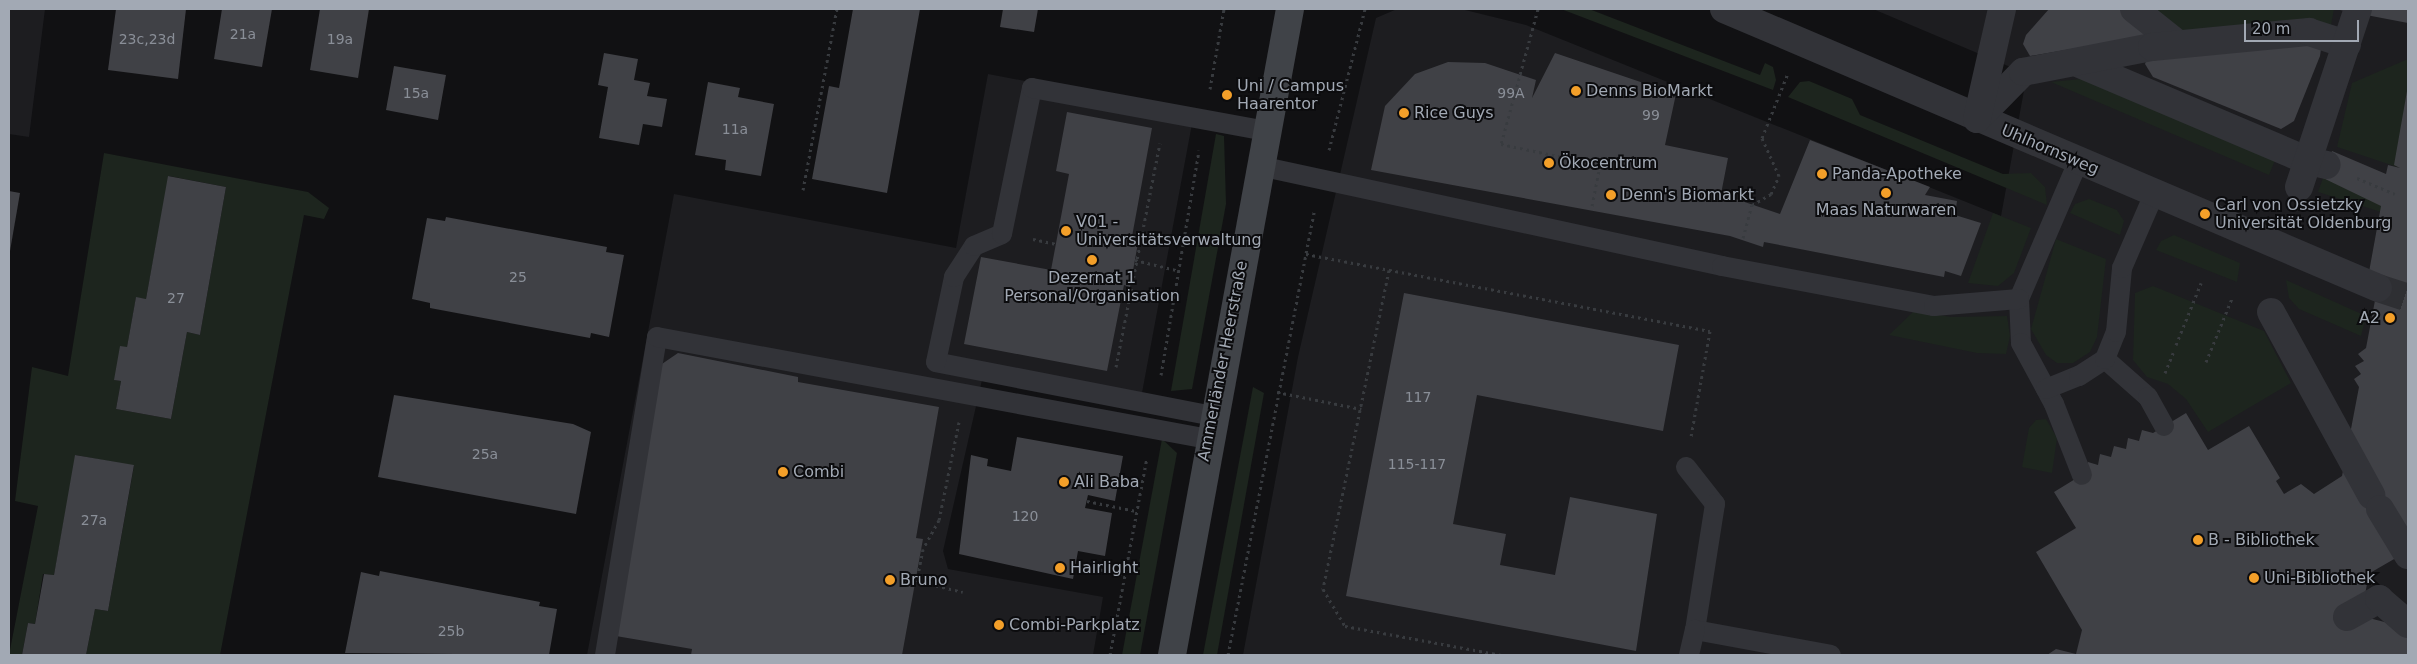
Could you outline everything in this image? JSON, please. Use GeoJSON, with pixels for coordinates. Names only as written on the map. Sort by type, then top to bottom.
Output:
{"type":"FeatureCollection","features":[{"type":"Feature","properties":{"kind":"street","name":"Ammerländer Heerstraße"},"geometry":{"type":"LineString","coordinates":[[1172,655],[1210,427],[1290,9]]}},
{"type":"Feature","properties":{"kind":"street","name":"Uhlhornsweg"},"geometry":{"type":"LineString","coordinates":[[1724,9],[2078,162],[2378,288]]}},
{"type":"Feature","properties":{"kind":"street"},"geometry":{"type":"LineString","coordinates":[[1978,119],[2002,9]]}},
{"type":"Feature","properties":{"kind":"street"},"geometry":{"type":"LineString","coordinates":[[2134,9],[2178,44]]}},
{"type":"Feature","properties":{"kind":"street"},"geometry":{"type":"LineString","coordinates":[[2298,187],[2318,163],[2347,44],[2358,9]]}},
{"type":"Feature","properties":{"kind":"street"},"geometry":{"type":"LineString","coordinates":[[1978,119],[2024,72],[2080,64],[2178,44],[2309,32],[2347,44]]}},
{"type":"Feature","properties":{"kind":"street"},"geometry":{"type":"LineString","coordinates":[[2080,64],[2318,163]]}},
{"type":"Feature","properties":{"kind":"street"},"geometry":{"type":"LineString","coordinates":[[2271,312],[2376,502],[2408,555]]}},
{"type":"Feature","properties":{"kind":"street"},"geometry":{"type":"LineString","coordinates":[[2347,617],[2379,600],[2408,624]]}},
{"type":"Feature","properties":{"kind":"lane"},"geometry":{"type":"LineString","coordinates":[[1210,427],[1156,403],[936,362],[954,277],[974,246],[1002,234],[1032,88],[1266,131]]}},
{"type":"Feature","properties":{"kind":"lane"},"geometry":{"type":"LineString","coordinates":[[2078,162],[2020,299],[2021,343],[2046,389],[2082,474]]}},
{"type":"Feature","properties":{"kind":"lane"},"geometry":{"type":"LineString","coordinates":[[1260,166],[1322,177],[1734,268],[1934,306],[2020,299]]}},
{"type":"Feature","properties":{"kind":"lane"},"geometry":{"type":"LineString","coordinates":[[2046,389],[2079,376],[2105,359],[2116,332],[2122,268],[2154,194]]}},
{"type":"Feature","properties":{"kind":"lane"},"geometry":{"type":"LineString","coordinates":[[605,655],[657,337],[1153,428],[1210,427]]}},
{"type":"Feature","properties":{"kind":"lane"},"geometry":{"type":"LineString","coordinates":[[2105,359],[2148,397],[2164,426]]}},
{"type":"Feature","properties":{"kind":"lane"},"geometry":{"type":"LineString","coordinates":[[1686,467],[1716,504],[1695,630],[1689,655]]}},
{"type":"Feature","properties":{"kind":"lane"},"geometry":{"type":"LineString","coordinates":[[1695,630],[1831,655]]}},
{"type":"Feature","properties":{"kind":"path"},"geometry":{"type":"LineString","coordinates":[[803,190],[837,9]]}},
{"type":"Feature","properties":{"kind":"path"},"geometry":{"type":"LineString","coordinates":[[1156,403],[1224,9]]}},
{"type":"Feature","properties":{"kind":"path"},"geometry":{"type":"LineString","coordinates":[[1228,655],[1277,392],[1322,177],[1365,9]]}},
{"type":"Feature","properties":{"kind":"path"},"geometry":{"type":"LineString","coordinates":[[1538,9],[1501,144],[1600,165],[1587,236]]}},
{"type":"Feature","properties":{"kind":"path"},"geometry":{"type":"LineString","coordinates":[[1734,268],[1752,204],[1771,194],[1778,176],[1762,138],[1774,108]]}},
{"type":"Feature","properties":{"kind":"path"},"geometry":{"type":"LineString","coordinates":[[1110,395],[1165,112]]}},
{"type":"Feature","properties":{"kind":"path"},"geometry":{"type":"LineString","coordinates":[[2318,163],[2395,194]]}},
{"type":"Feature","properties":{"kind":"path"},"geometry":{"type":"LineString","coordinates":[[1306,254],[1710,331],[1686,467]]}},
{"type":"Feature","properties":{"kind":"path"},"geometry":{"type":"LineString","coordinates":[[1137,260],[1180,270]]}},
{"type":"Feature","properties":{"kind":"path"},"geometry":{"type":"LineString","coordinates":[[1389,270],[1323,589],[1345,626],[1501,655]]}},
{"type":"Feature","properties":{"kind":"path"},"geometry":{"type":"LineString","coordinates":[[2176,345],[2201,283]]}},
{"type":"Feature","properties":{"kind":"path"},"geometry":{"type":"LineString","coordinates":[[2206,362],[2233,296]]}},
{"type":"Feature","properties":{"kind":"path"},"geometry":{"type":"LineString","coordinates":[[1277,392],[1360,409]]}},
{"type":"Feature","properties":{"kind":"path"},"geometry":{"type":"LineString","coordinates":[[963,592],[917,581],[923,548],[939,520],[965,394]]}},
{"type":"Feature","properties":{"kind":"path"},"geometry":{"type":"LineString","coordinates":[[1110,655],[1153,428]]}},
{"type":"Feature","properties":{"kind":"path"},"geometry":{"type":"LineString","coordinates":[[1087,501],[1136,511]]}},
{"type":"Feature","properties":{"kind":"path"},"geometry":{"type":"LineString","coordinates":[[1075,565],[1125,574]]}},
{"type":"Feature","properties":{"kind":"shaded area"},"geometry":{"type":"Polygon","coordinates":[[[9,9],[45,9],[29,137],[9,134],[9,9]]]}},
{"type":"Feature","properties":{"kind":"shaded area"},"geometry":{"type":"Polygon","coordinates":[[[1397,9],[1461,9],[1526,25],[2001,216],[2027,74],[1873,9],[2408,9],[2408,655],[1243,655],[1298,357],[1376,18],[1397,9]]]}},
{"type":"Feature","properties":{"kind":"shaded area"},"geometry":{"type":"Polygon","coordinates":[[[1561,9],[1589,9],[1760,75],[1765,63],[1773,67],[1776,80],[1773,90],[1561,9]]]}},
{"type":"Feature","properties":{"kind":"shaded area"},"geometry":{"type":"Polygon","coordinates":[[[2142,9],[2334,9],[2331,25],[2186,40],[2142,9]]]}},
{"type":"Feature","properties":{"kind":"shaded area"},"geometry":{"type":"Polygon","coordinates":[[[2408,59],[2408,123],[2400,168],[2337,147],[2352,83],[2408,59]]]}},
{"type":"Feature","properties":{"kind":"shaded area"},"geometry":{"type":"Polygon","coordinates":[[[988,74],[1194,113],[1139,409],[982,380],[943,551],[948,569],[1103,597],[1093,655],[587,655],[674,194],[956,248],[988,74]]]}},
{"type":"Feature","properties":{"kind":"shaded area"},"geometry":{"type":"Polygon","coordinates":[[[2091,78],[2276,158],[2269,175],[2051,82],[2091,78]]]}},
{"type":"Feature","properties":{"kind":"shaded area"},"geometry":{"type":"Polygon","coordinates":[[[1809,81],[1852,99],[1860,115],[2003,174],[2031,173],[2045,187],[2047,205],[1788,97],[1800,82],[1809,81]]]}},
{"type":"Feature","properties":{"kind":"shaded area"},"geometry":{"type":"Polygon","coordinates":[[[1216,134],[1224,136],[1226,204],[1192,389],[1171,391],[1216,134]]]}},
{"type":"Feature","properties":{"kind":"shaded area"},"geometry":{"type":"Polygon","coordinates":[[[104,153],[308,192],[329,208],[324,219],[304,215],[220,655],[86,655],[95,609],[108,611],[134,466],[76,455],[54,575],[43,574],[35,624],[28,623],[22,655],[9,655],[38,506],[15,501],[32,367],[68,376],[104,153]],[[169,176],[146,299],[136,298],[127,347],[115,380],[121,381],[116,409],[171,419],[187,332],[200,335],[226,187],[169,176]]]}},
{"type":"Feature","properties":{"kind":"shaded area"},"geometry":{"type":"Polygon","coordinates":[[[2323,178],[2384,197],[2381,212],[2318,192],[2323,178]]]}},
{"type":"Feature","properties":{"kind":"shaded area"},"geometry":{"type":"Polygon","coordinates":[[[2089,199],[2117,210],[2124,221],[2120,235],[2070,213],[2075,204],[2089,199]]]}},
{"type":"Feature","properties":{"kind":"shaded area"},"geometry":{"type":"Polygon","coordinates":[[[1993,213],[2031,228],[2014,273],[1998,286],[1968,283],[1993,213]]]}},
{"type":"Feature","properties":{"kind":"shaded area"},"geometry":{"type":"Polygon","coordinates":[[[2174,235],[2240,263],[2237,282],[2156,250],[2161,241],[2174,235]]]}},
{"type":"Feature","properties":{"kind":"shaded area"},"geometry":{"type":"Polygon","coordinates":[[[2056,239],[2106,259],[2097,337],[2090,352],[2073,363],[2057,363],[2046,355],[2031,329],[2056,239]]]}},
{"type":"Feature","properties":{"kind":"shaded area"},"geometry":{"type":"Polygon","coordinates":[[[2286,280],[2366,316],[2361,336],[2299,309],[2289,298],[2286,280]]]}},
{"type":"Feature","properties":{"kind":"shaded area"},"geometry":{"type":"Polygon","coordinates":[[[2153,286],[2264,331],[2291,383],[2208,432],[2186,399],[2168,384],[2147,377],[2133,360],[2135,293],[2153,286]]]}},
{"type":"Feature","properties":{"kind":"shaded area"},"geometry":{"type":"Polygon","coordinates":[[[1914,311],[1951,317],[2007,316],[2010,336],[2006,354],[1977,353],[1889,335],[1914,311]]]}},
{"type":"Feature","properties":{"kind":"shaded area"},"geometry":{"type":"Polygon","coordinates":[[[1253,387],[1264,393],[1217,655],[1203,655],[1253,387]]]}},
{"type":"Feature","properties":{"kind":"shaded area"},"geometry":{"type":"Polygon","coordinates":[[[2046,419],[2057,438],[2052,473],[2022,467],[2029,428],[2036,420],[2046,419]]]}},
{"type":"Feature","properties":{"kind":"shaded area"},"geometry":{"type":"Polygon","coordinates":[[[1162,439],[1177,453],[1140,655],[1122,655],[1162,439]]]}},
{"type":"Feature","properties":{"kind":"building"},"geometry":{"type":"Polygon","coordinates":[[[116,9],[186,9],[178,79],[108,70],[116,9]]]}},
{"type":"Feature","properties":{"kind":"building"},"geometry":{"type":"Polygon","coordinates":[[[222,9],[272,9],[262,67],[214,59],[222,9]]]}},
{"type":"Feature","properties":{"kind":"building"},"geometry":{"type":"Polygon","coordinates":[[[320,9],[369,9],[358,78],[310,70],[320,9]]]}},
{"type":"Feature","properties":{"kind":"building"},"geometry":{"type":"Polygon","coordinates":[[[853,9],[920,9],[887,193],[812,179],[829,86],[839,88],[853,9]]]}},
{"type":"Feature","properties":{"kind":"building"},"geometry":{"type":"Polygon","coordinates":[[[1003,9],[1038,9],[1034,32],[1000,27],[1003,9]]]}},
{"type":"Feature","properties":{"kind":"building"},"geometry":{"type":"Polygon","coordinates":[[[2049,9],[2126,9],[2147,36],[2030,56],[2023,44],[2026,35],[2049,9]]]}},
{"type":"Feature","properties":{"kind":"building"},"geometry":{"type":"Polygon","coordinates":[[[2408,9],[2408,23],[2340,10],[2408,9]]]}},
{"type":"Feature","properties":{"kind":"building"},"geometry":{"type":"Polygon","coordinates":[[[2305,36],[2321,49],[2320,56],[2294,121],[2281,129],[2153,77],[2145,64],[2148,56],[2305,36]]]}},
{"type":"Feature","properties":{"kind":"building"},"geometry":{"type":"Polygon","coordinates":[[[604,53],[638,59],[634,80],[650,83],[647,96],[667,99],[662,127],[643,124],[639,145],[599,138],[608,87],[598,85],[604,53]]]}},
{"type":"Feature","properties":{"kind":"building","name":"Ökocentrum"},"geometry":{"type":"Polygon","coordinates":[[[1555,53],[1676,94],[1665,145],[1728,158],[1721,194],[1780,214],[1810,140],[1930,187],[1925,195],[1957,201],[1955,215],[1981,223],[1961,276],[1945,271],[1944,277],[1764,242],[1763,247],[1730,236],[1371,170],[1385,106],[1415,74],[1448,62],[1485,63],[1536,80],[1532,98],[1555,53]]]}},
{"type":"Feature","properties":{"kind":"building"},"geometry":{"type":"Polygon","coordinates":[[[394,66],[446,75],[438,120],[386,110],[394,66]]]}},
{"type":"Feature","properties":{"kind":"building"},"geometry":{"type":"Polygon","coordinates":[[[708,82],[740,88],[738,97],[774,104],[761,176],[725,170],[726,160],[695,155],[708,82]]]}},
{"type":"Feature","properties":{"kind":"building","name":"B - Bibliothek"},"geometry":{"type":"Polygon","coordinates":[[[2407,91],[2408,551],[2363,577],[2367,584],[2361,616],[2408,628],[2408,655],[2047,655],[2056,649],[2076,654],[2082,630],[2036,552],[2076,528],[2054,492],[2085,473],[2088,462],[2098,465],[2100,454],[2111,457],[2114,446],[2126,449],[2128,438],[2139,441],[2142,430],[2153,433],[2186,413],[2208,450],[2249,426],[2280,478],[2276,481],[2284,494],[2301,484],[2314,494],[2342,476],[2359,387],[2354,379],[2361,374],[2355,366],[2364,361],[2358,354],[2366,348],[2380,274],[2369,272],[2381,206],[2323,178],[2332,151],[2386,174],[2388,165],[2400,168],[2394,165],[2407,91]]]}},
{"type":"Feature","properties":{"kind":"building"},"geometry":{"type":"Polygon","coordinates":[[[1067,112],[1152,128],[1131,242],[1138,243],[1130,287],[1124,285],[1107,371],[964,344],[981,257],[1051,270],[1069,174],[1056,171],[1067,112]]]}},
{"type":"Feature","properties":{"kind":"building"},"geometry":{"type":"Polygon","coordinates":[[[168,176],[226,187],[200,335],[187,332],[171,419],[116,409],[121,381],[114,380],[120,346],[127,347],[136,297],[146,299],[168,176]]]}},
{"type":"Feature","properties":{"kind":"building"},"geometry":{"type":"Polygon","coordinates":[[[9,191],[20,193],[10,251],[9,250],[9,191]]]}},
{"type":"Feature","properties":{"kind":"building"},"geometry":{"type":"Polygon","coordinates":[[[446,217],[607,247],[606,252],[624,255],[609,337],[591,333],[590,338],[430,308],[430,303],[412,299],[427,218],[445,221],[446,217]]]}},
{"type":"Feature","properties":{"kind":"building"},"geometry":{"type":"Polygon","coordinates":[[[1404,293],[1679,345],[1663,431],[1477,395],[1453,524],[1506,534],[1500,565],[1555,575],[1570,497],[1657,514],[1636,651],[1346,596],[1404,293]]]}},
{"type":"Feature","properties":{"kind":"building","name":"Combi"},"geometry":{"type":"Polygon","coordinates":[[[678,353],[798,377],[798,382],[939,407],[916,538],[923,539],[902,655],[691,655],[692,649],[610,635],[659,366],[678,353]]]}},
{"type":"Feature","properties":{"kind":"building"},"geometry":{"type":"Polygon","coordinates":[[[394,395],[573,424],[591,432],[576,514],[378,477],[394,395]]]}},
{"type":"Feature","properties":{"kind":"building"},"geometry":{"type":"Polygon","coordinates":[[[1017,437],[1123,456],[1115,501],[1088,495],[1085,508],[1112,513],[1105,556],[1078,551],[1073,579],[959,554],[971,455],[988,459],[987,466],[1011,471],[1017,437]]]}},
{"type":"Feature","properties":{"kind":"building"},"geometry":{"type":"Polygon","coordinates":[[[75,455],[134,465],[108,611],[95,609],[86,655],[22,655],[28,623],[35,624],[44,574],[54,575],[75,455]]]}},
{"type":"Feature","properties":{"kind":"building"},"geometry":{"type":"Polygon","coordinates":[[[380,571],[540,602],[539,606],[557,609],[549,655],[345,653],[361,572],[379,576],[380,571]]]}},
{"type":"Feature","properties":{"kind":"tunnel"},"geometry":{"type":"LineString","coordinates":[[2378,288],[2408,298]]}},
{"type":"Feature","properties":{"kind":"place","name":"Denns BioMarkt"},"geometry":{"type":"Point","coordinates":[1576,91]}},
{"type":"Feature","properties":{"kind":"place","name":"Uni / Campus Haarentor"},"geometry":{"type":"Point","coordinates":[1227,95]}},
{"type":"Feature","properties":{"kind":"place","name":"Rice Guys"},"geometry":{"type":"Point","coordinates":[1404,113]}},
{"type":"Feature","properties":{"kind":"place","name":"Ökocentrum"},"geometry":{"type":"Point","coordinates":[1549,163]}},
{"type":"Feature","properties":{"kind":"place","name":"Panda-Apotheke"},"geometry":{"type":"Point","coordinates":[1822,174]}},
{"type":"Feature","properties":{"kind":"place","name":"Maas Naturwaren"},"geometry":{"type":"Point","coordinates":[1886,193]}},
{"type":"Feature","properties":{"kind":"place","name":"Denn's Biomarkt"},"geometry":{"type":"Point","coordinates":[1611,195]}},
{"type":"Feature","properties":{"kind":"place","name":"Carl von Ossietzky Universität Oldenburg"},"geometry":{"type":"Point","coordinates":[2205,214]}},
{"type":"Feature","properties":{"kind":"place","name":"V01 - Universitätsverwaltung"},"geometry":{"type":"Point","coordinates":[1066,231]}},
{"type":"Feature","properties":{"kind":"place","name":"Dezernat 1 Personal/Organisation"},"geometry":{"type":"Point","coordinates":[1092,260]}},
{"type":"Feature","properties":{"kind":"place","name":"A2"},"geometry":{"type":"Point","coordinates":[2390,318]}},
{"type":"Feature","properties":{"kind":"place","name":"Combi"},"geometry":{"type":"Point","coordinates":[783,472]}},
{"type":"Feature","properties":{"kind":"place","name":"Ali Baba"},"geometry":{"type":"Point","coordinates":[1064,482]}},
{"type":"Feature","properties":{"kind":"place","name":"B - Bibliothek"},"geometry":{"type":"Point","coordinates":[2198,540]}},
{"type":"Feature","properties":{"kind":"place","name":"Hairlight"},"geometry":{"type":"Point","coordinates":[1060,568]}},
{"type":"Feature","properties":{"kind":"place","name":"Uni-Bibliothek"},"geometry":{"type":"Point","coordinates":[2254,578]}},
{"type":"Feature","properties":{"kind":"place","name":"Bruno"},"geometry":{"type":"Point","coordinates":[890,580]}},
{"type":"Feature","properties":{"kind":"place","name":"Combi-Parkplatz"},"geometry":{"type":"Point","coordinates":[999,625]}}]}
